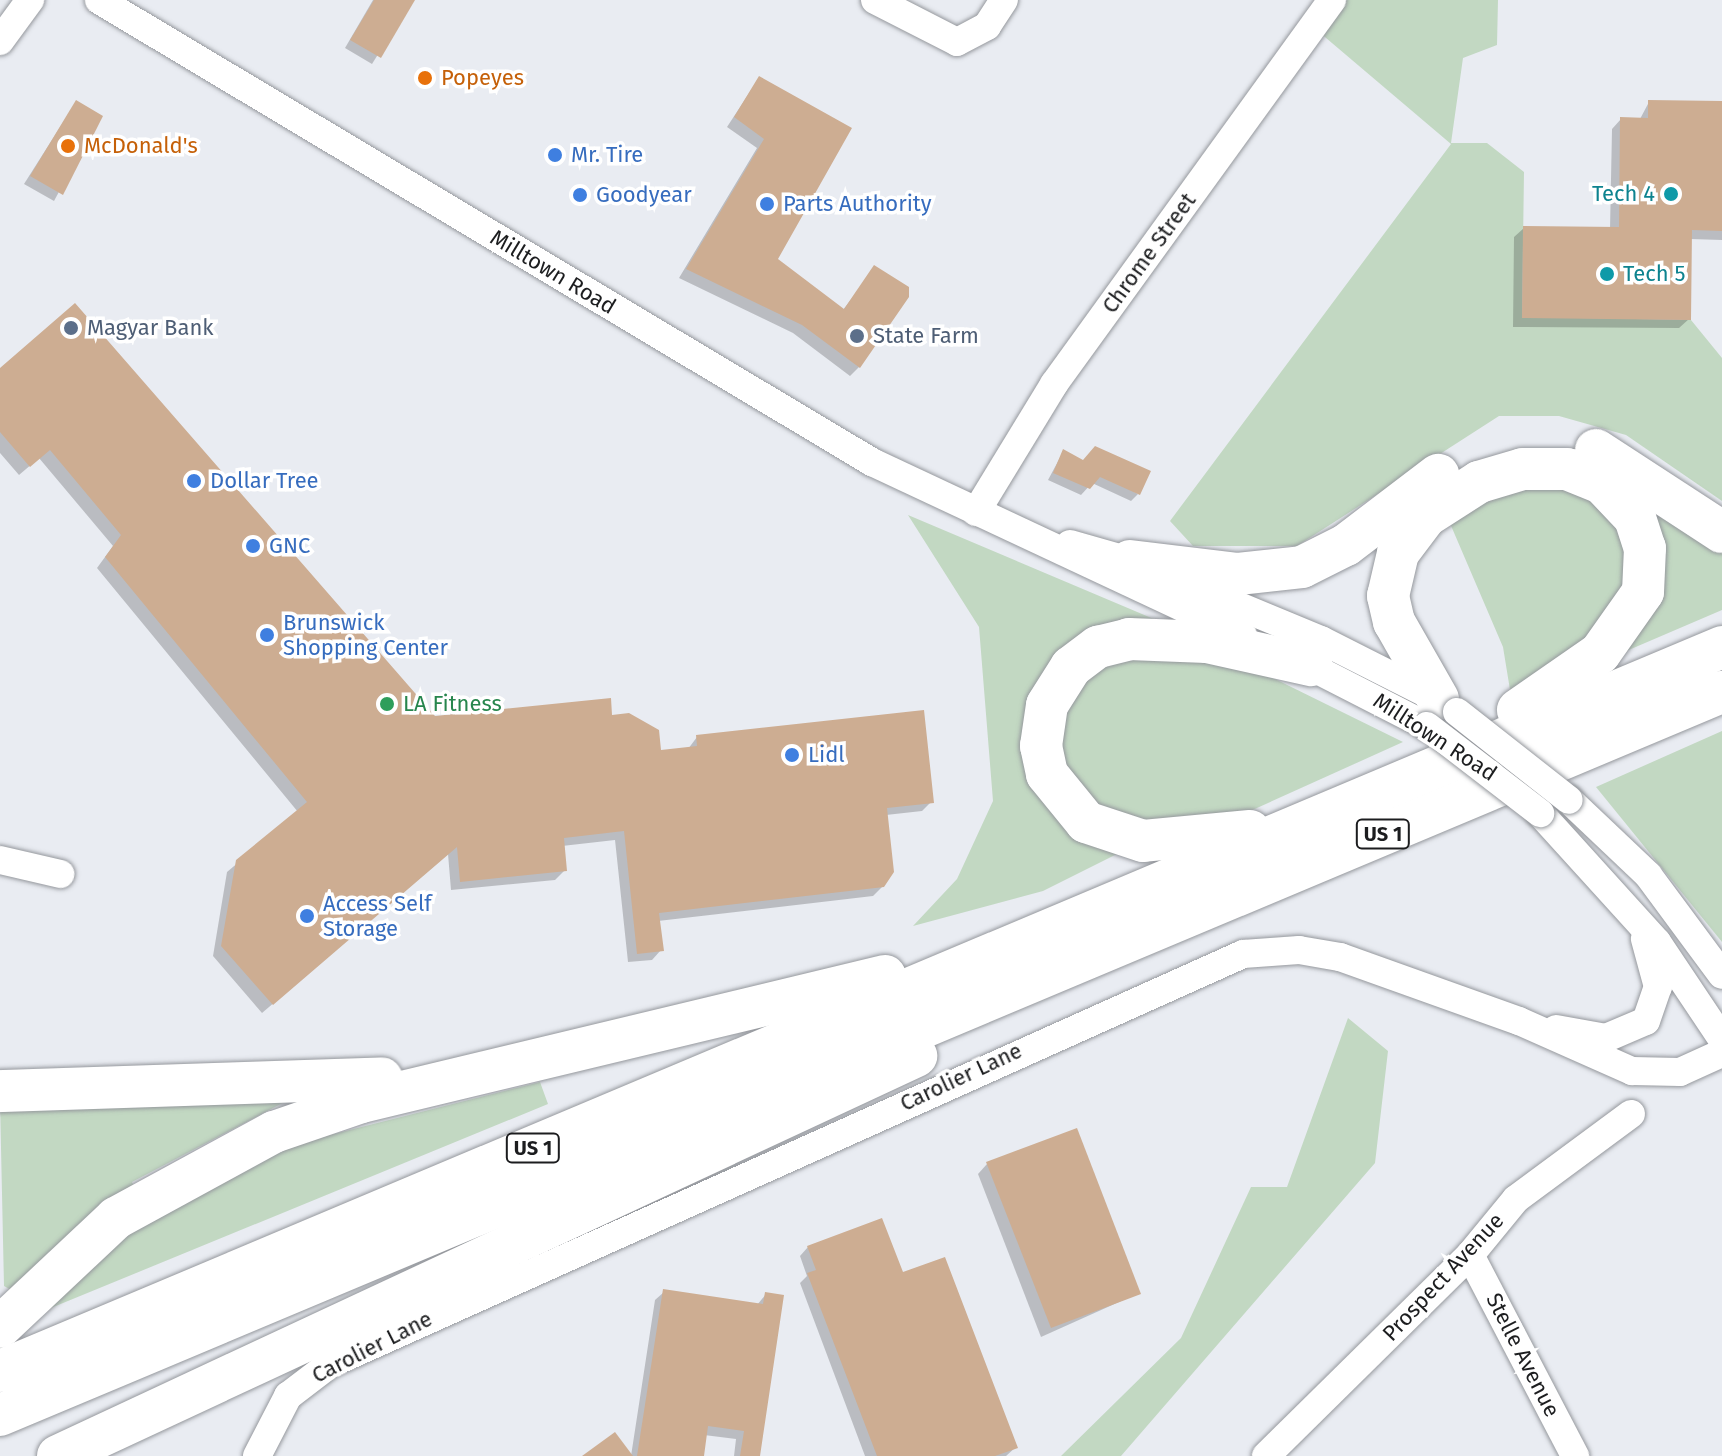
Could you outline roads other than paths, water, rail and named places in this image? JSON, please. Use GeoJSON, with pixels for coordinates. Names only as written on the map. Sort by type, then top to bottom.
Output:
{"type":"FeatureCollection","features":[{"type":"Feature","properties":{"kind":"highway"},"geometry":{"type":"LineString","coordinates":[[1130,561],[1238,574],[1302,567],[1346,545],[1452,466],[1485,450],[1538,440],[1606,454],[1722,532]]}},
{"type":"Feature","properties":{"kind":"highway"},"geometry":{"type":"LineString","coordinates":[[1429,768],[1581,669],[1628,622],[1643,592],[1645,548],[1617,494],[1567,469],[1523,469],[1469,487],[1415,527],[1392,568],[1388,596],[1399,635],[1441,712]]}},
{"type":"Feature","properties":{"kind":"highway"},"geometry":{"type":"LineString","coordinates":[[1295,826],[1161,841],[1114,836],[1062,800],[1047,774],[1041,732],[1060,679],[1114,642],[1187,639],[1311,665]]}},
{"type":"Feature","properties":{"kind":"highway","name":"US 1"},"geometry":{"type":"LineString","coordinates":[[0,1371],[1067,925],[1429,768],[1722,647]]}},
{"type":"Feature","properties":{"kind":"highway","name":"US 1"},"geometry":{"type":"LineString","coordinates":[[0,1415],[1722,692]]}},
{"type":"Feature","properties":{"kind":"highway"},"geometry":{"type":"LineString","coordinates":[[58,1456],[820,1105],[1187,916]]}},
{"type":"Feature","properties":{"kind":"highway"},"geometry":{"type":"LineString","coordinates":[[0,1327],[116,1218],[220,1156],[330,1112],[842,989],[1067,925]]}},
{"type":"Feature","properties":{"kind":"highway"},"geometry":{"type":"LineString","coordinates":[[0,1091],[294,1084],[519,1065]]}},
{"type":"Feature","properties":{"kind":"street"},"geometry":{"type":"LineString","coordinates":[[0,41],[30,0]]}},
{"type":"Feature","properties":{"kind":"street","name":"Milltown Road"},"geometry":{"type":"LineString","coordinates":[[99,0],[872,462],[1015,529],[1122,585],[1311,665],[1441,712],[1636,916],[1722,1039]]}},
{"type":"Feature","properties":{"kind":"street"},"geometry":{"type":"LineString","coordinates":[[875,0],[957,42],[987,26],[1004,0]]}},
{"type":"Feature","properties":{"kind":"street","name":"Chrome Street"},"geometry":{"type":"LineString","coordinates":[[976,512],[1054,384],[1332,0]]}},
{"type":"Feature","properties":{"kind":"street","name":"Milltown Road"},"geometry":{"type":"LineString","coordinates":[[1015,529],[1130,561],[1441,712],[1569,800],[1648,875],[1722,975]]}},
{"type":"Feature","properties":{"kind":"street"},"geometry":{"type":"LineString","coordinates":[[0,860],[60,874]]}},
{"type":"Feature","properties":{"kind":"street"},"geometry":{"type":"LineString","coordinates":[[1519,1021],[1606,1038],[1646,1021],[1657,978],[1636,916]]}},
{"type":"Feature","properties":{"kind":"street","name":"Carolier Lane"},"geometry":{"type":"LineString","coordinates":[[257,1456],[288,1396],[330,1364],[1216,962],[1280,950],[1319,953],[1519,1021],[1586,1056],[1645,1073],[1691,1069],[1722,1053]]}},
{"type":"Feature","properties":{"kind":"street","name":"Prospect Avenue"},"geometry":{"type":"LineString","coordinates":[[1266,1456],[1470,1255],[1516,1199],[1631,1114]]}},
{"type":"Feature","properties":{"kind":"street","name":"Stelle Avenue"},"geometry":{"type":"LineString","coordinates":[[1470,1255],[1575,1456]]}},
{"type":"Feature","properties":{"kind":"place","name":"Popeyes"},"geometry":{"type":"Point","coordinates":[425,78]}},
{"type":"Feature","properties":{"kind":"place","name":"McDonald's"},"geometry":{"type":"Point","coordinates":[68,146]}},
{"type":"Feature","properties":{"kind":"place","name":"Mr. Tire"},"geometry":{"type":"Point","coordinates":[555,155]}},
{"type":"Feature","properties":{"kind":"place","name":"Tech 4"},"geometry":{"type":"Point","coordinates":[1671,194]}},
{"type":"Feature","properties":{"kind":"place","name":"Goodyear"},"geometry":{"type":"Point","coordinates":[580,195]}},
{"type":"Feature","properties":{"kind":"place","name":"Parts Authority"},"geometry":{"type":"Point","coordinates":[767,204]}},
{"type":"Feature","properties":{"kind":"place","name":"Tech 5"},"geometry":{"type":"Point","coordinates":[1607,274]}},
{"type":"Feature","properties":{"kind":"place","name":"Magyar Bank"},"geometry":{"type":"Point","coordinates":[71,328]}},
{"type":"Feature","properties":{"kind":"place","name":"State Farm"},"geometry":{"type":"Point","coordinates":[857,336]}},
{"type":"Feature","properties":{"kind":"place","name":"Dollar Tree"},"geometry":{"type":"Point","coordinates":[194,481]}},
{"type":"Feature","properties":{"kind":"place","name":"GNC"},"geometry":{"type":"Point","coordinates":[253,546]}},
{"type":"Feature","properties":{"kind":"place","name":"Brunswick Shopping Center"},"geometry":{"type":"Point","coordinates":[267,635]}},
{"type":"Feature","properties":{"kind":"place","name":"LA Fitness"},"geometry":{"type":"Point","coordinates":[387,704]}},
{"type":"Feature","properties":{"kind":"place","name":"Lidl"},"geometry":{"type":"Point","coordinates":[792,755]}},
{"type":"Feature","properties":{"kind":"place","name":"Access Self Storage"},"geometry":{"type":"Point","coordinates":[307,916]}}]}
